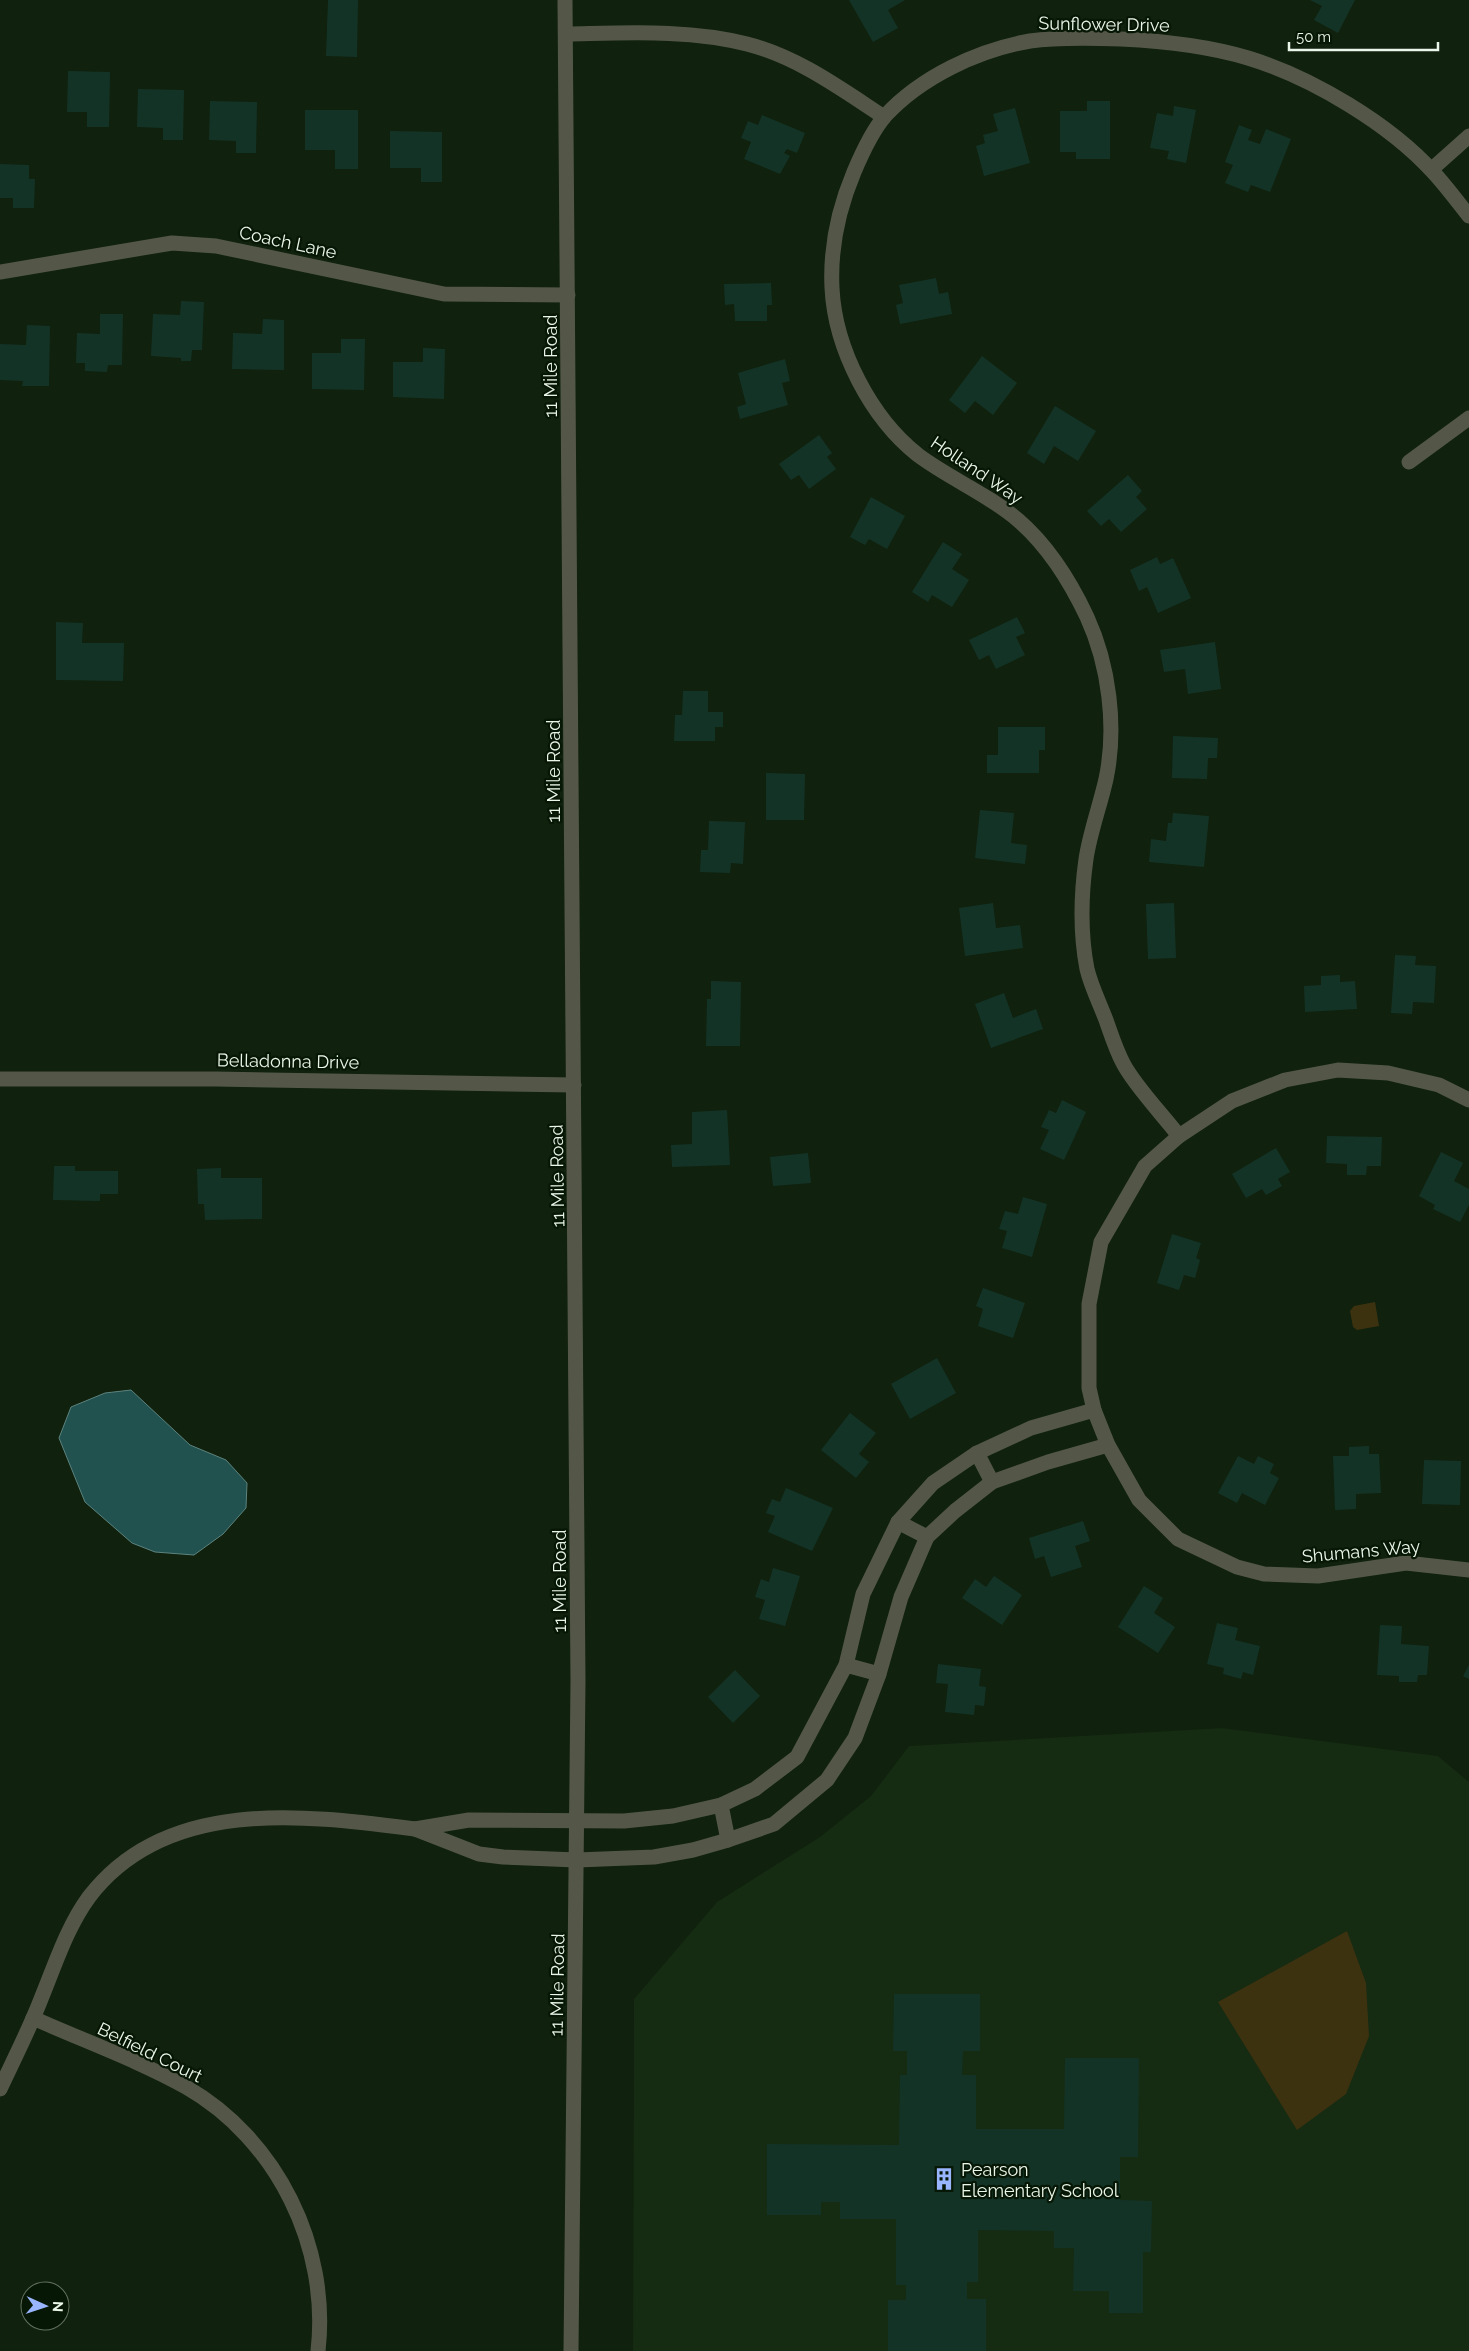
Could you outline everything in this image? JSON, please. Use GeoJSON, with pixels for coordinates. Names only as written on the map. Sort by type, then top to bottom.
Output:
{"type":"FeatureCollection","features":[{"type":"Feature","properties":{"kind":"street","name":"11 Mile Road"},"geometry":{"type":"LineString","coordinates":[[566,0],[578,1414],[578,1820],[571,2351]]}},
{"type":"Feature","properties":{"kind":"street"},"geometry":{"type":"LineString","coordinates":[[566,34],[683,35],[748,44],[820,75],[884,117]]}},
{"type":"Feature","properties":{"kind":"street","name":"Sunflower Drive"},"geometry":{"type":"LineString","coordinates":[[884,117],[921,86],[961,63],[996,49],[1032,41],[1068,39],[1161,41],[1249,58],[1316,86],[1354,107],[1392,135],[1432,170],[1469,216]]}},
{"type":"Feature","properties":{"kind":"street","name":"Holland Way"},"geometry":{"type":"LineString","coordinates":[[884,117],[861,156],[846,191],[832,243],[832,292],[840,331],[855,372],[871,404],[892,432],[920,456],[992,500],[1021,522],[1068,582],[1088,619],[1100,653],[1112,727],[1106,780],[1086,856],[1082,896],[1082,935],[1088,972],[1123,1065],[1179,1136]]}},
{"type":"Feature","properties":{"kind":"street"},"geometry":{"type":"LineString","coordinates":[[1432,170],[1469,136]]}},
{"type":"Feature","properties":{"kind":"street","name":"Coach Lane"},"geometry":{"type":"LineString","coordinates":[[0,272],[172,243],[216,246],[444,294],[568,295]]}},
{"type":"Feature","properties":{"kind":"street"},"geometry":{"type":"LineString","coordinates":[[1409,462],[1469,418]]}},
{"type":"Feature","properties":{"kind":"street","name":"Shumans Way"},"geometry":{"type":"LineString","coordinates":[[1469,1100],[1438,1085],[1388,1073],[1338,1070],[1284,1080],[1241,1098],[1179,1136],[1145,1166],[1101,1242],[1089,1304],[1089,1388],[1094,1410],[1108,1445],[1139,1500],[1178,1538],[1237,1567],[1264,1574],[1318,1576],[1406,1563],[1469,1570]]}},
{"type":"Feature","properties":{"kind":"street","name":"Belladonna Drive"},"geometry":{"type":"LineString","coordinates":[[0,1079],[216,1079],[574,1085]]}},
{"type":"Feature","properties":{"kind":"street"},"geometry":{"type":"LineString","coordinates":[[416,1829],[469,1820],[624,1821],[674,1816],[721,1805],[755,1788],[797,1757],[846,1665],[863,1594],[898,1522],[933,1483],[977,1453],[1031,1428],[1094,1410]]}},
{"type":"Feature","properties":{"kind":"street"},"geometry":{"type":"LineString","coordinates":[[0,2089],[33,2018],[70,1928],[89,1898],[113,1871],[153,1842],[212,1822],[272,1818],[343,1820],[416,1829],[479,1854],[503,1857],[577,1860],[654,1857],[693,1850],[774,1824],[827,1780],[855,1738],[879,1674],[901,1597],[927,1537],[955,1511],[992,1482],[1048,1462],[1108,1445]]}},
{"type":"Feature","properties":{"kind":"street"},"geometry":{"type":"LineString","coordinates":[[977,1453],[992,1482]]}},
{"type":"Feature","properties":{"kind":"street"},"geometry":{"type":"LineString","coordinates":[[898,1522],[927,1537]]}},
{"type":"Feature","properties":{"kind":"street"},"geometry":{"type":"LineString","coordinates":[[846,1665],[879,1674]]}},
{"type":"Feature","properties":{"kind":"street"},"geometry":{"type":"LineString","coordinates":[[721,1805],[728,1840]]}},
{"type":"Feature","properties":{"kind":"street","name":"Belfield Court"},"geometry":{"type":"LineString","coordinates":[[33,2018],[186,2087],[220,2110],[250,2138],[276,2174],[298,2211],[312,2256],[319,2296],[320,2333],[318,2351]]}},
{"type":"Feature","properties":{"kind":"shaded area"},"geometry":{"type":"Polygon","coordinates":[[[1375,1302],[1379,1326],[1357,1330],[1353,1327],[1350,1311],[1354,1306],[1375,1302]]]}},
{"type":"Feature","properties":{"kind":"shaded area"},"geometry":{"type":"Polygon","coordinates":[[[1222,1728],[1438,1756],[1469,1782],[1469,2351],[633,2351],[634,1999],[717,1902],[820,1837],[871,1796],[909,1746],[1222,1728]]]}},
{"type":"Feature","properties":{"kind":"shaded area"},"geometry":{"type":"Polygon","coordinates":[[[1347,1931],[1366,1983],[1369,2036],[1346,2094],[1297,2130],[1218,2002],[1347,1931]]]}},
{"type":"Feature","properties":{"kind":"water"},"geometry":{"type":"Polygon","coordinates":[[[131,1390],[190,1445],[226,1460],[247,1483],[246,1508],[223,1534],[194,1555],[155,1552],[132,1543],[85,1502],[59,1438],[71,1407],[105,1393],[131,1390]]]}},
{"type":"Feature","properties":{"kind":"building"},"geometry":{"type":"Polygon","coordinates":[[[328,0],[358,0],[357,57],[326,56],[328,0]]]}},
{"type":"Feature","properties":{"kind":"building"},"geometry":{"type":"Polygon","coordinates":[[[849,0],[905,0],[888,10],[898,28],[873,42],[849,0]]]}},
{"type":"Feature","properties":{"kind":"building"},"geometry":{"type":"Polygon","coordinates":[[[1310,0],[1355,0],[1338,33],[1314,20],[1322,6],[1310,0]]]}},
{"type":"Feature","properties":{"kind":"building"},"geometry":{"type":"Polygon","coordinates":[[[68,71],[110,72],[109,127],[87,127],[87,112],[67,112],[68,71]]]}},
{"type":"Feature","properties":{"kind":"building"},"geometry":{"type":"Polygon","coordinates":[[[138,89],[184,90],[183,140],[163,140],[163,128],[137,127],[138,89]]]}},
{"type":"Feature","properties":{"kind":"building"},"geometry":{"type":"Polygon","coordinates":[[[210,101],[257,102],[256,153],[236,153],[236,141],[209,140],[210,101]]]}},
{"type":"Feature","properties":{"kind":"building"},"geometry":{"type":"Polygon","coordinates":[[[1087,101],[1110,101],[1110,159],[1076,159],[1076,152],[1060,152],[1060,111],[1087,111],[1087,101]]]}},
{"type":"Feature","properties":{"kind":"building"},"geometry":{"type":"Polygon","coordinates":[[[1174,106],[1196,110],[1186,163],[1167,159],[1169,151],[1150,148],[1157,113],[1173,116],[1174,106]]]}},
{"type":"Feature","properties":{"kind":"building"},"geometry":{"type":"Polygon","coordinates":[[[1015,108],[1030,163],[984,176],[976,146],[985,143],[983,135],[998,131],[993,114],[1015,108]]]}},
{"type":"Feature","properties":{"kind":"building"},"geometry":{"type":"Polygon","coordinates":[[[305,110],[358,110],[358,169],[335,169],[335,150],[305,150],[305,110]]]}},
{"type":"Feature","properties":{"kind":"building"},"geometry":{"type":"Polygon","coordinates":[[[762,115],[805,133],[797,153],[787,149],[784,153],[790,156],[780,174],[744,159],[751,142],[741,138],[748,121],[758,125],[762,115]]]}},
{"type":"Feature","properties":{"kind":"building"},"geometry":{"type":"Polygon","coordinates":[[[1239,125],[1252,130],[1248,140],[1260,144],[1266,129],[1291,139],[1270,192],[1251,185],[1248,192],[1225,183],[1233,165],[1225,162],[1239,125]]]}},
{"type":"Feature","properties":{"kind":"building"},"geometry":{"type":"Polygon","coordinates":[[[390,131],[442,132],[442,182],[421,182],[421,168],[390,168],[390,131]]]}},
{"type":"Feature","properties":{"kind":"building"},"geometry":{"type":"Polygon","coordinates":[[[0,164],[29,165],[29,179],[35,179],[34,208],[13,208],[13,198],[0,198],[0,164]]]}},
{"type":"Feature","properties":{"kind":"building"},"geometry":{"type":"Polygon","coordinates":[[[936,278],[939,294],[948,292],[952,314],[900,324],[896,305],[903,303],[899,285],[936,278]]]}},
{"type":"Feature","properties":{"kind":"building"},"geometry":{"type":"Polygon","coordinates":[[[771,283],[772,305],[767,305],[767,321],[735,321],[734,304],[725,305],[724,284],[771,283]]]}},
{"type":"Feature","properties":{"kind":"building"},"geometry":{"type":"Polygon","coordinates":[[[181,301],[204,302],[202,350],[192,350],[191,361],[181,361],[181,358],[151,356],[153,314],[180,315],[181,301]]]}},
{"type":"Feature","properties":{"kind":"building"},"geometry":{"type":"Polygon","coordinates":[[[100,314],[123,314],[122,365],[108,365],[107,372],[85,371],[85,363],[76,363],[77,333],[100,334],[100,314]]]}},
{"type":"Feature","properties":{"kind":"building"},"geometry":{"type":"Polygon","coordinates":[[[263,319],[284,320],[284,370],[232,369],[233,333],[262,334],[263,319]]]}},
{"type":"Feature","properties":{"kind":"building"},"geometry":{"type":"Polygon","coordinates":[[[27,325],[50,326],[49,386],[22,386],[23,381],[0,380],[0,344],[26,345],[27,325]]]}},
{"type":"Feature","properties":{"kind":"building"},"geometry":{"type":"Polygon","coordinates":[[[341,339],[365,339],[364,390],[312,389],[312,353],[341,353],[341,339]]]}},
{"type":"Feature","properties":{"kind":"building"},"geometry":{"type":"Polygon","coordinates":[[[423,348],[445,349],[444,399],[393,397],[393,362],[423,362],[423,348]]]}},
{"type":"Feature","properties":{"kind":"building"},"geometry":{"type":"Polygon","coordinates":[[[982,356],[1017,383],[993,415],[975,401],[965,413],[949,400],[982,356]]]}},
{"type":"Feature","properties":{"kind":"building"},"geometry":{"type":"Polygon","coordinates":[[[785,359],[790,381],[782,383],[788,405],[740,419],[737,407],[746,404],[738,373],[785,359]]]}},
{"type":"Feature","properties":{"kind":"building"},"geometry":{"type":"Polygon","coordinates":[[[1055,406],[1096,431],[1078,461],[1054,446],[1044,464],[1027,453],[1055,406]]]}},
{"type":"Feature","properties":{"kind":"building"},"geometry":{"type":"Polygon","coordinates":[[[819,435],[832,453],[827,457],[836,469],[809,489],[799,475],[791,480],[779,464],[819,435]]]}},
{"type":"Feature","properties":{"kind":"building"},"geometry":{"type":"Polygon","coordinates":[[[1128,475],[1142,491],[1136,497],[1147,509],[1121,532],[1109,519],[1101,526],[1087,511],[1128,475]]]}},
{"type":"Feature","properties":{"kind":"building"},"geometry":{"type":"Polygon","coordinates":[[[871,497],[905,516],[887,549],[869,539],[865,545],[850,537],[871,497]]]}},
{"type":"Feature","properties":{"kind":"building"},"geometry":{"type":"Polygon","coordinates":[[[943,542],[962,554],[952,569],[969,580],[952,607],[932,595],[928,602],[912,592],[943,542]]]}},
{"type":"Feature","properties":{"kind":"building"},"geometry":{"type":"Polygon","coordinates":[[[1157,557],[1160,564],[1173,558],[1191,598],[1158,613],[1147,587],[1139,591],[1130,570],[1157,557]]]}},
{"type":"Feature","properties":{"kind":"building"},"geometry":{"type":"Polygon","coordinates":[[[1017,617],[1025,633],[1016,637],[1025,655],[996,669],[989,655],[979,660],[969,640],[1017,617]]]}},
{"type":"Feature","properties":{"kind":"building"},"geometry":{"type":"Polygon","coordinates":[[[56,622],[83,623],[82,643],[124,643],[123,681],[56,680],[56,622]]]}},
{"type":"Feature","properties":{"kind":"building"},"geometry":{"type":"Polygon","coordinates":[[[1215,642],[1221,689],[1188,694],[1185,669],[1164,672],[1160,650],[1215,642]]]}},
{"type":"Feature","properties":{"kind":"building"},"geometry":{"type":"Polygon","coordinates":[[[683,691],[708,691],[708,712],[723,712],[723,727],[715,727],[715,741],[674,741],[675,715],[682,715],[683,691]]]}},
{"type":"Feature","properties":{"kind":"building"},"geometry":{"type":"Polygon","coordinates":[[[998,727],[1045,727],[1045,750],[1039,750],[1039,773],[987,773],[987,755],[998,755],[998,727]]]}},
{"type":"Feature","properties":{"kind":"building"},"geometry":{"type":"Polygon","coordinates":[[[1173,736],[1218,738],[1217,758],[1208,758],[1207,779],[1172,778],[1173,736]]]}},
{"type":"Feature","properties":{"kind":"building"},"geometry":{"type":"Polygon","coordinates":[[[766,773],[805,774],[804,820],[766,820],[766,773]]]}},
{"type":"Feature","properties":{"kind":"building"},"geometry":{"type":"Polygon","coordinates":[[[980,810],[1014,813],[1011,843],[1027,845],[1025,864],[975,858],[980,810]]]}},
{"type":"Feature","properties":{"kind":"building"},"geometry":{"type":"Polygon","coordinates":[[[1173,813],[1209,816],[1204,867],[1149,862],[1151,839],[1166,841],[1168,823],[1172,823],[1173,813]]]}},
{"type":"Feature","properties":{"kind":"building"},"geometry":{"type":"Polygon","coordinates":[[[709,821],[745,822],[743,864],[731,863],[730,873],[700,872],[701,850],[708,850],[709,821]]]}},
{"type":"Feature","properties":{"kind":"building"},"geometry":{"type":"Polygon","coordinates":[[[993,903],[996,928],[1020,925],[1023,948],[965,956],[959,908],[993,903]]]}},
{"type":"Feature","properties":{"kind":"building"},"geometry":{"type":"Polygon","coordinates":[[[1174,903],[1176,958],[1148,959],[1146,904],[1174,903]]]}},
{"type":"Feature","properties":{"kind":"building"},"geometry":{"type":"Polygon","coordinates":[[[1395,955],[1416,956],[1415,965],[1436,966],[1434,1003],[1413,1002],[1412,1014],[1391,1013],[1395,955]]]}},
{"type":"Feature","properties":{"kind":"building"},"geometry":{"type":"Polygon","coordinates":[[[1340,975],[1340,982],[1355,981],[1357,1009],[1305,1012],[1304,986],[1321,985],[1321,976],[1340,975]]]}},
{"type":"Feature","properties":{"kind":"building"},"geometry":{"type":"Polygon","coordinates":[[[711,981],[741,982],[740,1046],[706,1046],[707,999],[711,999],[711,981]]]}},
{"type":"Feature","properties":{"kind":"building"},"geometry":{"type":"Polygon","coordinates":[[[1004,993],[1013,1018],[1036,1009],[1043,1029],[991,1048],[975,1004],[1004,993]]]}},
{"type":"Feature","properties":{"kind":"building"},"geometry":{"type":"Polygon","coordinates":[[[1062,1100],[1086,1112],[1064,1160],[1040,1149],[1049,1130],[1041,1127],[1049,1110],[1056,1113],[1062,1100]]]}},
{"type":"Feature","properties":{"kind":"building"},"geometry":{"type":"Polygon","coordinates":[[[727,1110],[730,1165],[672,1167],[671,1145],[692,1144],[692,1112],[727,1110]]]}},
{"type":"Feature","properties":{"kind":"building"},"geometry":{"type":"Polygon","coordinates":[[[1327,1136],[1382,1137],[1381,1166],[1367,1166],[1366,1175],[1347,1175],[1347,1164],[1326,1163],[1327,1136]]]}},
{"type":"Feature","properties":{"kind":"building"},"geometry":{"type":"Polygon","coordinates":[[[1276,1148],[1290,1172],[1278,1179],[1282,1186],[1266,1195],[1262,1189],[1246,1198],[1232,1174],[1276,1148]]]}},
{"type":"Feature","properties":{"kind":"building"},"geometry":{"type":"Polygon","coordinates":[[[1441,1152],[1463,1163],[1454,1181],[1469,1189],[1469,1205],[1460,1222],[1433,1209],[1435,1205],[1419,1196],[1441,1152]]]}},
{"type":"Feature","properties":{"kind":"building"},"geometry":{"type":"Polygon","coordinates":[[[808,1153],[811,1183],[773,1186],[770,1157],[808,1153]]]}},
{"type":"Feature","properties":{"kind":"building"},"geometry":{"type":"Polygon","coordinates":[[[54,1166],[75,1166],[75,1171],[118,1171],[118,1194],[100,1194],[100,1201],[53,1200],[54,1166]]]}},
{"type":"Feature","properties":{"kind":"building"},"geometry":{"type":"Polygon","coordinates":[[[221,1168],[221,1178],[262,1178],[262,1219],[205,1220],[204,1204],[198,1204],[197,1169],[221,1168]]]}},
{"type":"Feature","properties":{"kind":"building"},"geometry":{"type":"Polygon","coordinates":[[[1023,1197],[1047,1204],[1032,1257],[1002,1248],[1007,1231],[999,1229],[1005,1211],[1018,1214],[1023,1197]]]}},
{"type":"Feature","properties":{"kind":"building"},"geometry":{"type":"Polygon","coordinates":[[[1172,1234],[1201,1243],[1196,1258],[1200,1260],[1195,1278],[1184,1275],[1179,1290],[1157,1283],[1172,1234]]]}},
{"type":"Feature","properties":{"kind":"building"},"geometry":{"type":"Polygon","coordinates":[[[983,1288],[1025,1303],[1013,1338],[978,1326],[983,1309],[976,1306],[983,1288]]]}},
{"type":"Feature","properties":{"kind":"building"},"geometry":{"type":"Polygon","coordinates":[[[937,1358],[956,1393],[910,1419],[891,1384],[937,1358]]]}},
{"type":"Feature","properties":{"kind":"building"},"geometry":{"type":"Polygon","coordinates":[[[850,1413],[876,1433],[859,1454],[869,1462],[856,1478],[821,1450],[850,1413]]]}},
{"type":"Feature","properties":{"kind":"building"},"geometry":{"type":"Polygon","coordinates":[[[1369,1446],[1369,1454],[1379,1454],[1381,1493],[1356,1494],[1356,1509],[1335,1510],[1333,1456],[1349,1456],[1349,1447],[1369,1446]]]}},
{"type":"Feature","properties":{"kind":"building"},"geometry":{"type":"Polygon","coordinates":[[[1238,1456],[1254,1464],[1258,1456],[1274,1464],[1270,1473],[1279,1478],[1265,1505],[1242,1493],[1237,1503],[1218,1493],[1238,1456]]]}},
{"type":"Feature","properties":{"kind":"building"},"geometry":{"type":"Polygon","coordinates":[[[1424,1460],[1461,1461],[1460,1505],[1422,1504],[1424,1460]]]}},
{"type":"Feature","properties":{"kind":"building"},"geometry":{"type":"Polygon","coordinates":[[[786,1488],[833,1508],[812,1551],[768,1532],[775,1516],[766,1513],[772,1499],[780,1502],[786,1488]]]}},
{"type":"Feature","properties":{"kind":"building"},"geometry":{"type":"Polygon","coordinates":[[[1083,1521],[1090,1541],[1075,1546],[1082,1567],[1051,1577],[1044,1556],[1035,1559],[1029,1538],[1083,1521]]]}},
{"type":"Feature","properties":{"kind":"building"},"geometry":{"type":"Polygon","coordinates":[[[773,1568],[800,1576],[785,1626],[759,1619],[765,1600],[755,1597],[761,1579],[769,1582],[773,1568]]]}},
{"type":"Feature","properties":{"kind":"building"},"geometry":{"type":"Polygon","coordinates":[[[994,1576],[1022,1595],[1002,1625],[962,1598],[975,1579],[986,1587],[994,1576]]]}},
{"type":"Feature","properties":{"kind":"building"},"geometry":{"type":"Polygon","coordinates":[[[1144,1586],[1163,1598],[1154,1613],[1175,1627],[1158,1653],[1118,1627],[1144,1586]]]}},
{"type":"Feature","properties":{"kind":"building"},"geometry":{"type":"Polygon","coordinates":[[[1217,1623],[1238,1628],[1235,1640],[1260,1646],[1253,1675],[1243,1672],[1241,1679],[1223,1674],[1224,1668],[1207,1664],[1217,1623]]]}},
{"type":"Feature","properties":{"kind":"building"},"geometry":{"type":"Polygon","coordinates":[[[1380,1625],[1402,1626],[1401,1644],[1429,1646],[1427,1675],[1418,1675],[1417,1682],[1399,1682],[1399,1676],[1377,1675],[1380,1625]]]}},
{"type":"Feature","properties":{"kind":"building"},"geometry":{"type":"Polygon","coordinates":[[[938,1664],[981,1669],[979,1686],[986,1687],[984,1706],[975,1705],[974,1715],[945,1712],[948,1684],[936,1683],[938,1664]]]}},
{"type":"Feature","properties":{"kind":"building"},"geometry":{"type":"Polygon","coordinates":[[[1469,1665],[1469,1679],[1463,1676],[1469,1665]]]}},
{"type":"Feature","properties":{"kind":"building"},"geometry":{"type":"Polygon","coordinates":[[[735,1670],[760,1696],[733,1723],[708,1697],[735,1670]]]}},
{"type":"Feature","properties":{"kind":"building","name":"Pearson Elementary School"},"geometry":{"type":"Polygon","coordinates":[[[894,1994],[980,1994],[980,2051],[963,2051],[962,2075],[976,2075],[976,2129],[1064,2129],[1065,2058],[1139,2058],[1138,2157],[1120,2157],[1120,2200],[1152,2201],[1151,2252],[1143,2252],[1143,2313],[1109,2313],[1109,2291],[1073,2291],[1074,2248],[1054,2248],[1054,2231],[978,2230],[978,2282],[967,2282],[967,2299],[986,2299],[986,2351],[888,2351],[888,2300],[906,2300],[906,2285],[896,2285],[896,2219],[840,2219],[840,2202],[821,2202],[821,2215],[767,2215],[767,2144],[899,2145],[900,2075],[907,2075],[907,2051],[893,2051],[894,1994]]]}},
{"type":"Feature","properties":{"kind":"place","name":"Pearson Elementary School"},"geometry":{"type":"Point","coordinates":[944,2179]}}]}
